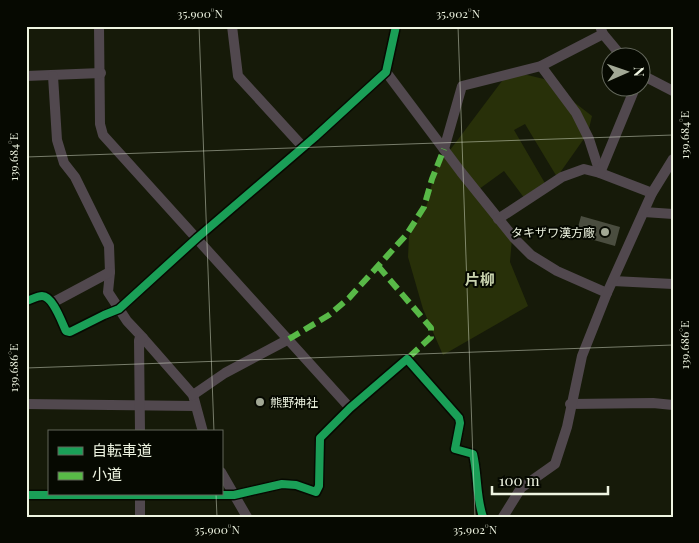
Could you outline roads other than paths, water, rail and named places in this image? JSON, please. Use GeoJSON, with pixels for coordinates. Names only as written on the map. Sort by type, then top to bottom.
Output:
{"type":"FeatureCollection","features":[{"type":"Feature","properties":{"kind":"street"},"geometry":{"type":"LineString","coordinates":[[99,26],[100,124],[103,135],[350,408]]}},
{"type":"Feature","properties":{"kind":"street"},"geometry":{"type":"LineString","coordinates":[[232,26],[238,76],[303,147]]}},
{"type":"Feature","properties":{"kind":"street"},"geometry":{"type":"LineString","coordinates":[[26,301],[41,296],[46,297],[52,303],[66,331],[70,332],[119,309],[386,72],[396,26]]}},
{"type":"Feature","properties":{"kind":"street"},"geometry":{"type":"LineString","coordinates":[[444,149],[462,86],[541,66],[601,30],[615,48]]}},
{"type":"Feature","properties":{"kind":"street"},"geometry":{"type":"LineString","coordinates":[[541,66],[576,113],[589,139],[600,173]]}},
{"type":"Feature","properties":{"kind":"street"},"geometry":{"type":"LineString","coordinates":[[386,72],[498,219],[531,255],[557,271],[607,293]]}},
{"type":"Feature","properties":{"kind":"street"},"geometry":{"type":"LineString","coordinates":[[26,76],[100,73]]}},
{"type":"Feature","properties":{"kind":"street"},"geometry":{"type":"LineString","coordinates":[[53,76],[57,140],[64,163],[75,177],[108,246],[110,272],[108,292],[127,322],[143,338],[194,401],[202,430]]}},
{"type":"Feature","properties":{"kind":"street"},"geometry":{"type":"LineString","coordinates":[[652,80],[673,91]]}},
{"type":"Feature","properties":{"kind":"street"},"geometry":{"type":"LineString","coordinates":[[600,173],[631,98]]}},
{"type":"Feature","properties":{"kind":"street"},"geometry":{"type":"LineString","coordinates":[[503,517],[521,488],[539,473],[555,464],[567,427],[570,404],[582,356],[607,293],[652,193],[673,159]]}},
{"type":"Feature","properties":{"kind":"street"},"geometry":{"type":"LineString","coordinates":[[498,219],[562,177],[584,169],[600,173],[652,193]]}},
{"type":"Feature","properties":{"kind":"street"},"geometry":{"type":"LineString","coordinates":[[644,212],[673,214]]}},
{"type":"Feature","properties":{"kind":"street"},"geometry":{"type":"LineString","coordinates":[[52,303],[110,272]]}},
{"type":"Feature","properties":{"kind":"street"},"geometry":{"type":"LineString","coordinates":[[613,281],[673,284]]}},
{"type":"Feature","properties":{"kind":"street"},"geometry":{"type":"LineString","coordinates":[[140,430],[139,340],[143,338]]}},
{"type":"Feature","properties":{"kind":"street"},"geometry":{"type":"LineString","coordinates":[[26,404],[140,405],[194,401],[225,373],[288,339]]}},
{"type":"Feature","properties":{"kind":"street"},"geometry":{"type":"LineString","coordinates":[[222,495],[234,495],[282,484],[296,485],[316,492],[319,486],[320,438],[350,408],[406,359],[459,418],[460,422],[455,449],[472,454],[477,470],[479,506],[484,517]]}},
{"type":"Feature","properties":{"kind":"street"},"geometry":{"type":"LineString","coordinates":[[570,404],[653,403],[673,405]]}},
{"type":"Feature","properties":{"kind":"street"},"geometry":{"type":"LineString","coordinates":[[222,474],[247,517]]}},
{"type":"Feature","properties":{"kind":"street"},"geometry":{"type":"LineString","coordinates":[[26,495],[48,495]]}},
{"type":"Feature","properties":{"kind":"street"},"geometry":{"type":"LineString","coordinates":[[140,496],[140,517]]}},
{"type":"Feature","properties":{"kind":"place","name":"タキザワ漢方廠"},"geometry":{"type":"Point","coordinates":[605,232]}},
{"type":"Feature","properties":{"kind":"place","name":"熊野神社"},"geometry":{"type":"Point","coordinates":[260,402]}},
{"type":"Feature","properties":{"kind":"district","name":"片柳"},"geometry":{"type":"Point","coordinates":[480,279]}}]}
